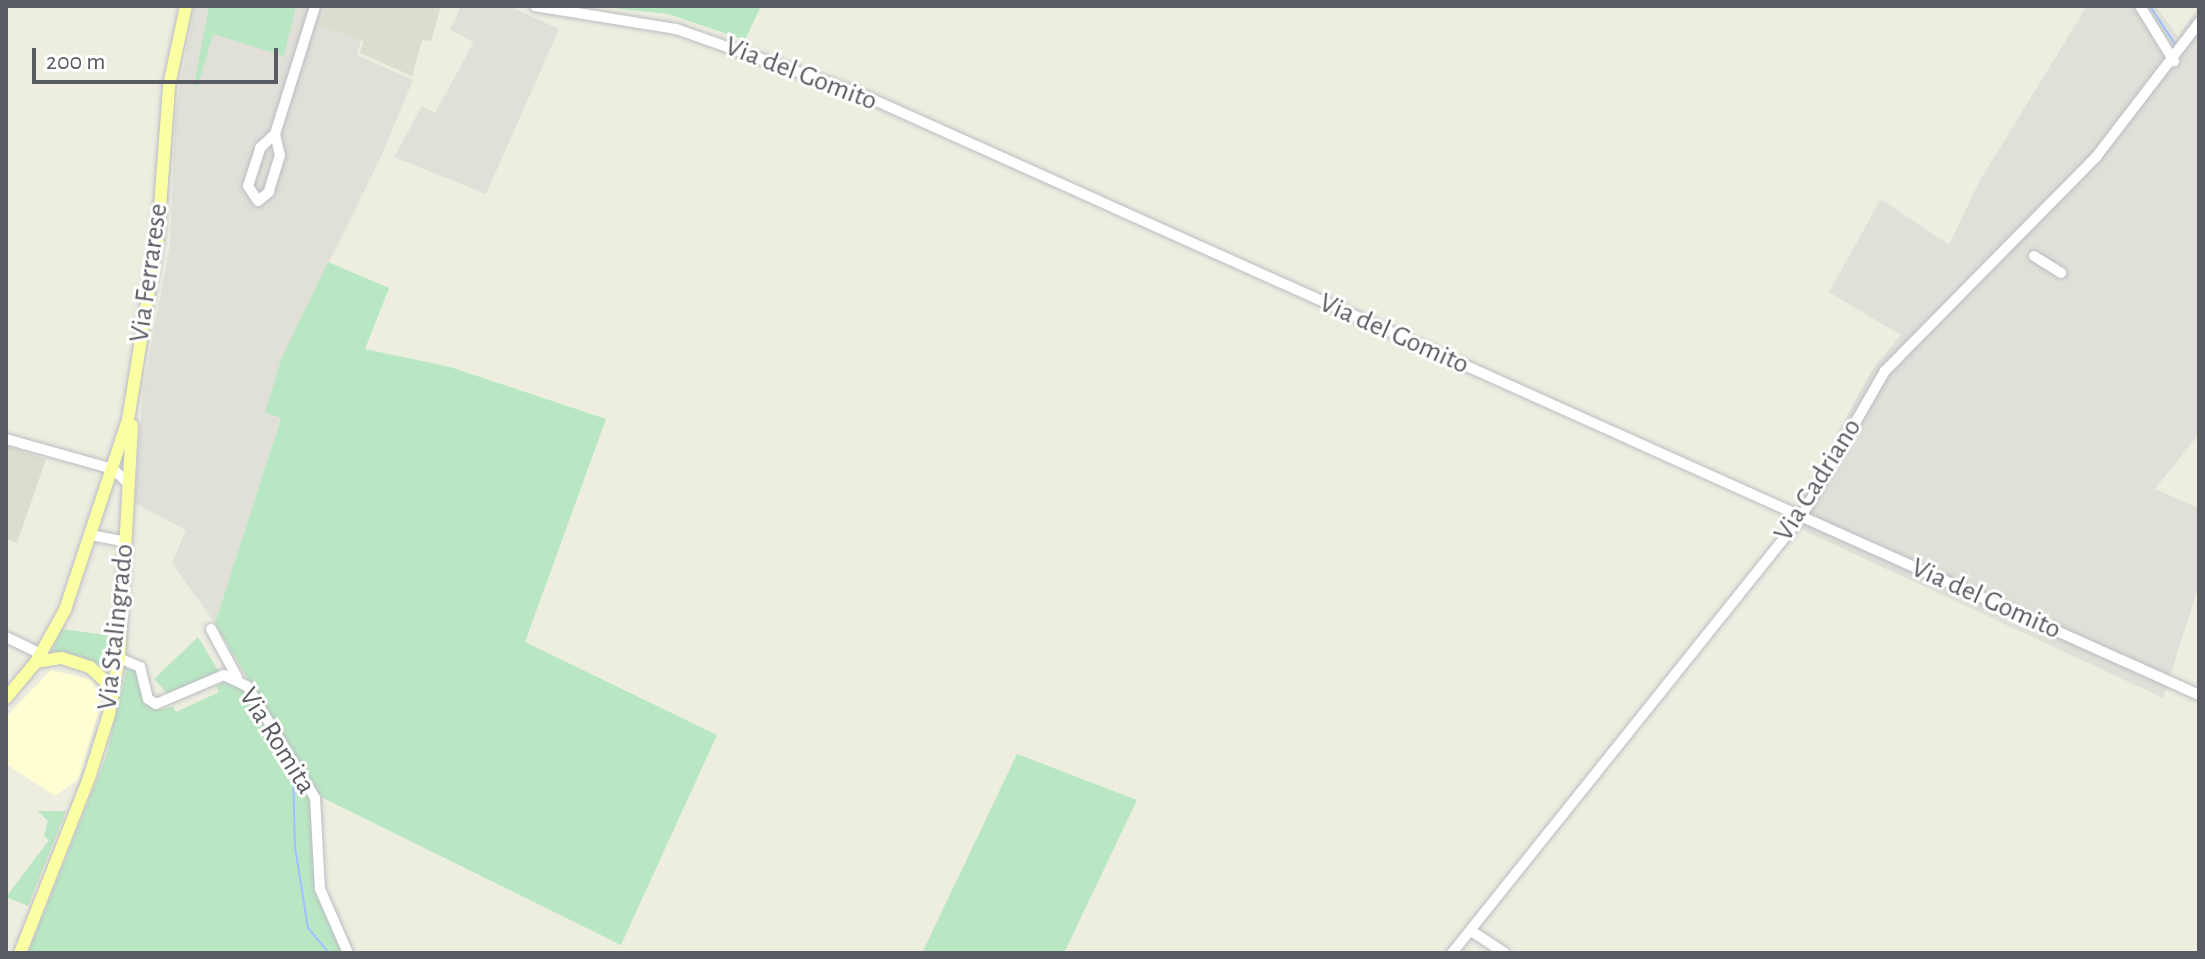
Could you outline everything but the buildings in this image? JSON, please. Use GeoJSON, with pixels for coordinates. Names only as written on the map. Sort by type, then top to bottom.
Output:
{"type":"FeatureCollection","features":[{"type":"Feature","properties":{"kind":"main road","name":"Via Ferrarese"},"geometry":{"type":"LineString","coordinates":[[6,698],[39,658],[65,610],[113,469],[134,382],[158,234],[169,86],[186,6]]}},
{"type":"Feature","properties":{"kind":"main road","name":"Via Stalingrado"},"geometry":{"type":"LineString","coordinates":[[20,953],[89,778],[109,714],[119,658],[134,382]]}},
{"type":"Feature","properties":{"kind":"main road"},"geometry":{"type":"LineString","coordinates":[[39,658],[68,659],[97,672],[109,692],[109,714]]}},
{"type":"Feature","properties":{"kind":"street"},"geometry":{"type":"LineString","coordinates":[[275,134],[280,155],[269,192],[258,201],[248,186],[260,148],[275,134],[315,6]]}},
{"type":"Feature","properties":{"kind":"street","name":"Via del Gomito"},"geometry":{"type":"LineString","coordinates":[[535,6],[577,9],[707,38],[863,95],[2199,695]]}},
{"type":"Feature","properties":{"kind":"street"},"geometry":{"type":"LineString","coordinates":[[2140,6],[2174,61]]}},
{"type":"Feature","properties":{"kind":"street","name":"Via Cadriano"},"geometry":{"type":"LineString","coordinates":[[1452,953],[1801,517],[1890,365],[2096,157],[2174,61],[2199,23]]}},
{"type":"Feature","properties":{"kind":"street"},"geometry":{"type":"LineString","coordinates":[[2034,256],[2061,273]]}},
{"type":"Feature","properties":{"kind":"street"},"geometry":{"type":"LineString","coordinates":[[6,439],[113,469],[129,484]]}},
{"type":"Feature","properties":{"kind":"street"},"geometry":{"type":"LineString","coordinates":[[91,535],[126,542]]}},
{"type":"Feature","properties":{"kind":"street"},"geometry":{"type":"LineString","coordinates":[[211,629],[237,677]]}},
{"type":"Feature","properties":{"kind":"street"},"geometry":{"type":"LineString","coordinates":[[6,637],[39,658]]}},
{"type":"Feature","properties":{"kind":"street","name":"Via Romita"},"geometry":{"type":"LineString","coordinates":[[119,658],[140,667],[148,699],[156,704],[222,675],[237,677],[311,786],[317,809],[320,889],[348,953]]}},
{"type":"Feature","properties":{"kind":"street"},"geometry":{"type":"LineString","coordinates":[[1471,931],[1505,953]]}},
{"type":"Feature","properties":{"kind":"shaded area"},"geometry":{"type":"Polygon","coordinates":[[[195,6],[326,6],[320,26],[361,40],[357,55],[413,80],[380,159],[282,357],[281,417],[215,623],[172,563],[186,530],[135,503],[143,390],[170,245],[176,107],[195,6]]]}},
{"type":"Feature","properties":{"kind":"shaded area"},"geometry":{"type":"Polygon","coordinates":[[[209,6],[296,6],[284,56],[213,34],[198,86],[194,85],[209,6]]]}},
{"type":"Feature","properties":{"kind":"shaded area"},"geometry":{"type":"Polygon","coordinates":[[[326,6],[441,6],[431,41],[422,40],[412,76],[360,53],[363,41],[320,26],[326,6]]]}},
{"type":"Feature","properties":{"kind":"shaded area"},"geometry":{"type":"Polygon","coordinates":[[[461,6],[513,8],[559,29],[486,194],[394,157],[422,106],[435,113],[474,42],[450,30],[461,6]]]}},
{"type":"Feature","properties":{"kind":"shaded area"},"geometry":{"type":"Polygon","coordinates":[[[761,6],[745,40],[668,14],[603,7],[761,6]]]}},
{"type":"Feature","properties":{"kind":"shaded area"},"geometry":{"type":"Polygon","coordinates":[[[2087,6],[2156,6],[2178,37],[2199,6],[2199,434],[2155,489],[2199,508],[2199,585],[2163,698],[1788,523],[1872,370],[1901,335],[1829,292],[1881,199],[1949,245],[1979,182],[2087,6]]]}},
{"type":"Feature","properties":{"kind":"shaded area"},"geometry":{"type":"Polygon","coordinates":[[[328,262],[389,288],[365,349],[450,367],[606,419],[525,642],[717,735],[621,945],[317,795],[318,872],[348,953],[28,953],[106,757],[127,668],[136,670],[146,703],[155,710],[173,707],[176,712],[219,692],[216,686],[223,683],[243,688],[293,757],[215,623],[281,418],[265,412],[282,357],[328,262]]]}},
{"type":"Feature","properties":{"kind":"shaded area"},"geometry":{"type":"Polygon","coordinates":[[[6,446],[46,459],[17,543],[6,539],[6,446]]]}},
{"type":"Feature","properties":{"kind":"shaded area"},"geometry":{"type":"Polygon","coordinates":[[[62,629],[113,636],[110,672],[80,656],[52,651],[62,629]]]}},
{"type":"Feature","properties":{"kind":"shaded area"},"geometry":{"type":"Polygon","coordinates":[[[198,637],[219,672],[168,694],[154,679],[198,637]]]}},
{"type":"Feature","properties":{"kind":"shaded area"},"geometry":{"type":"Polygon","coordinates":[[[51,670],[92,680],[102,700],[79,779],[55,796],[6,764],[6,717],[51,670]]]}},
{"type":"Feature","properties":{"kind":"shaded area"},"geometry":{"type":"Polygon","coordinates":[[[1017,754],[1137,800],[1064,953],[922,953],[1017,754]]]}},
{"type":"Feature","properties":{"kind":"shaded area"},"geometry":{"type":"Polygon","coordinates":[[[38,811],[66,811],[28,906],[6,897],[49,840],[44,836],[48,821],[38,811]]]}},
{"type":"Feature","properties":{"kind":"waterway"},"geometry":{"type":"LineString","coordinates":[[2150,6],[2175,44]]}},
{"type":"Feature","properties":{"kind":"waterway"},"geometry":{"type":"LineString","coordinates":[[293,771],[295,847],[308,928],[329,953]]}}]}
